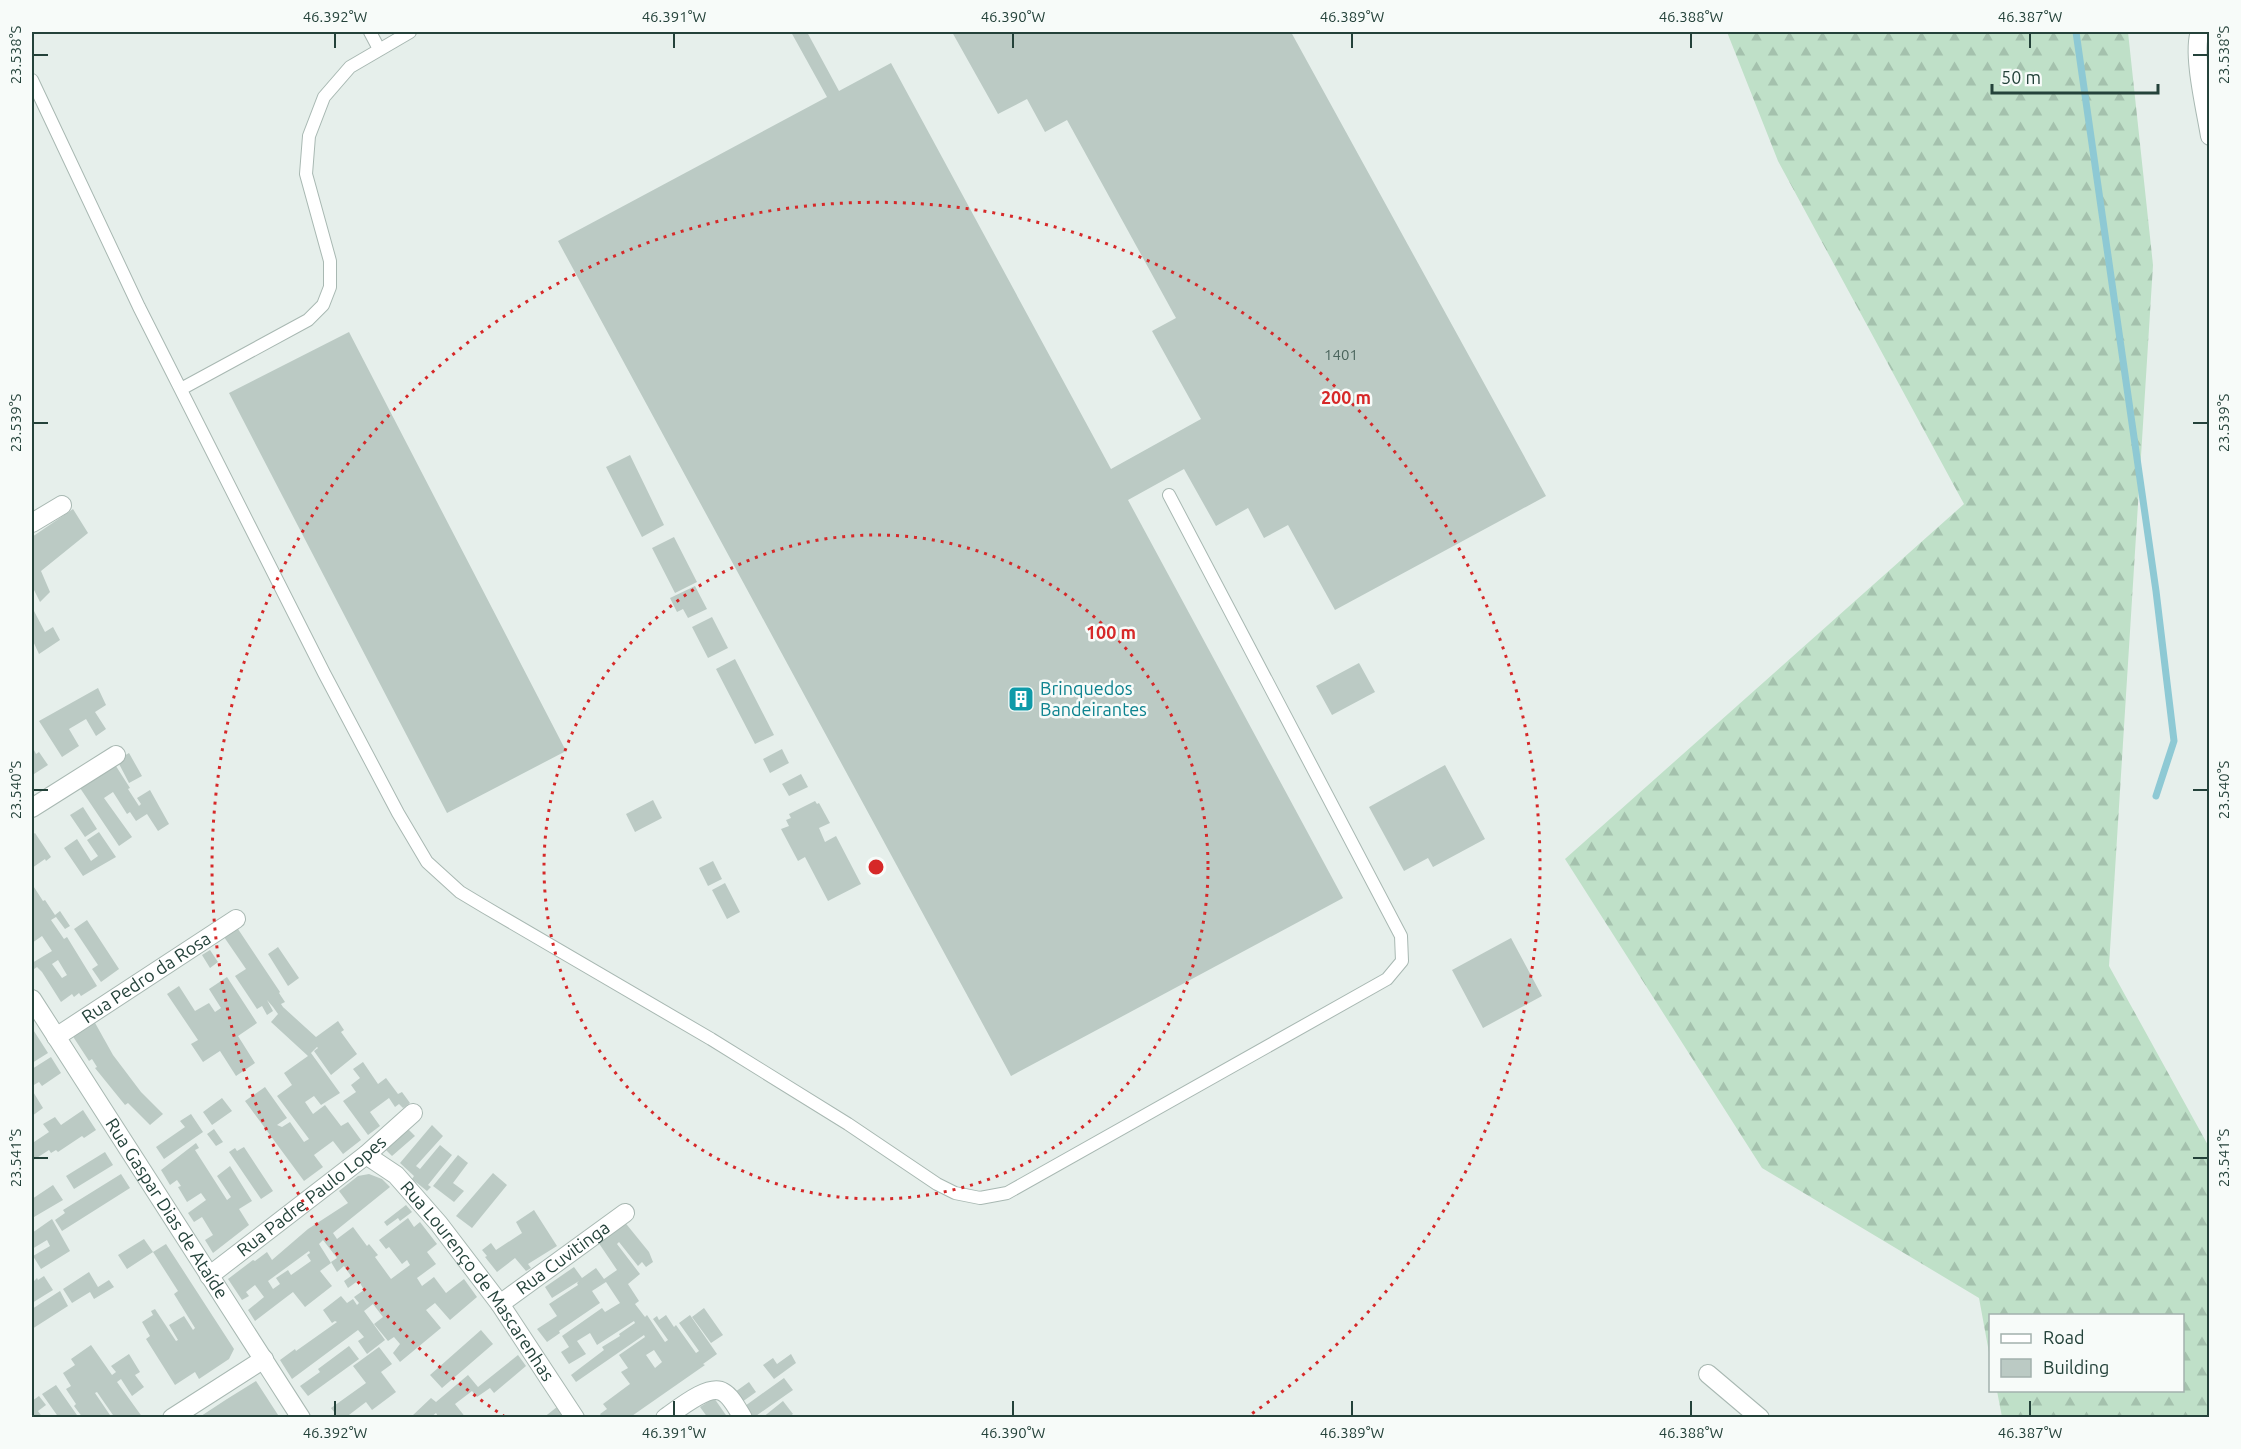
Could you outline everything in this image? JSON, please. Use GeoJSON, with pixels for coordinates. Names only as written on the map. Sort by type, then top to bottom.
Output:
{"type":"FeatureCollection","features":[{"type":"Feature","properties":{"kind":"street"},"geometry":{"type":"LineString","coordinates":[[2200,32],[2198,55],[2210,136]]}},
{"type":"Feature","properties":{"kind":"street"},"geometry":{"type":"LineString","coordinates":[[32,524],[62,505]]}},
{"type":"Feature","properties":{"kind":"street"},"geometry":{"type":"LineString","coordinates":[[32,808],[116,755]]}},
{"type":"Feature","properties":{"kind":"street","name":"Rua Pedro da Rosa"},"geometry":{"type":"LineString","coordinates":[[56,1037],[236,919]]}},
{"type":"Feature","properties":{"kind":"street","name":"Rua Gaspar Dias de Ataíde"},"geometry":{"type":"LineString","coordinates":[[32,999],[301,1418]]}},
{"type":"Feature","properties":{"kind":"street","name":"Rua Padre Paulo Lopes"},"geometry":{"type":"LineString","coordinates":[[209,1276],[366,1155],[413,1113]]}},
{"type":"Feature","properties":{"kind":"street","name":"Rua Lourenço de Mascarenhas"},"geometry":{"type":"LineString","coordinates":[[366,1155],[396,1175],[440,1224],[500,1304],[575,1418]]}},
{"type":"Feature","properties":{"kind":"street","name":"Rua Cuvitinga"},"geometry":{"type":"LineString","coordinates":[[500,1304],[625,1213]]}},
{"type":"Feature","properties":{"kind":"street"},"geometry":{"type":"LineString","coordinates":[[172,1418],[264,1359]]}},
{"type":"Feature","properties":{"kind":"street"},"geometry":{"type":"LineString","coordinates":[[1708,1374],[1760,1418]]}},
{"type":"Feature","properties":{"kind":"street"},"geometry":{"type":"LineString","coordinates":[[665,1418],[705,1392],[717,1390],[724,1392],[743,1418]]}},
{"type":"Feature","properties":{"kind":"lane"},"geometry":{"type":"LineString","coordinates":[[370,32],[379,49]]}},
{"type":"Feature","properties":{"kind":"lane"},"geometry":{"type":"LineString","coordinates":[[181,389],[308,320],[323,305],[330,287],[330,261],[306,174],[309,136],[324,97],[350,67],[410,32]]}},
{"type":"Feature","properties":{"kind":"lane"},"geometry":{"type":"LineString","coordinates":[[32,80],[139,307],[324,673],[427,862],[460,892],[711,1039],[848,1124],[937,1184],[955,1193],[980,1198],[1007,1193],[1387,979],[1402,961],[1401,936],[1169,495]]}},
{"type":"Feature","properties":{"kind":"green space"},"geometry":{"type":"Polygon","coordinates":[[[1727,32],[2128,32],[2153,265],[2109,966],[2209,1147],[2209,1417],[2002,1417],[1997,1392],[2184,1392],[2184,1314],[1989,1314],[1989,1353],[1979,1298],[1762,1168],[1565,859],[1964,504],[1778,161],[1727,32]]]}},
{"type":"Feature","properties":{"kind":"building","name":"Brinquedos Bandeirantes"},"geometry":{"type":"Polygon","coordinates":[[[791,32],[807,32],[839,91],[891,63],[1111,469],[1201,419],[1152,331],[1176,318],[1067,120],[1045,132],[1027,99],[998,114],[952,32],[1291,32],[1546,496],[1335,610],[1288,525],[1264,538],[1248,508],[1216,526],[1184,469],[1128,500],[1343,898],[1011,1076],[558,241],[827,97],[791,32]]]}},
{"type":"Feature","properties":{"kind":"building"},"geometry":{"type":"Polygon","coordinates":[[[349,332],[566,751],[447,813],[229,393],[349,332]]]}},
{"type":"Feature","properties":{"kind":"building"},"geometry":{"type":"Polygon","coordinates":[[[630,455],[664,525],[642,537],[606,467],[630,455]]]}},
{"type":"Feature","properties":{"kind":"building"},"geometry":{"type":"Polygon","coordinates":[[[73,509],[88,533],[41,571],[50,592],[40,602],[32,586],[32,537],[73,509]]]}},
{"type":"Feature","properties":{"kind":"building"},"geometry":{"type":"Polygon","coordinates":[[[674,537],[697,582],[675,593],[652,548],[674,537]]]}},
{"type":"Feature","properties":{"kind":"building"},"geometry":{"type":"Polygon","coordinates":[[[695,586],[707,609],[688,618],[683,609],[677,612],[670,598],[695,586]]]}},
{"type":"Feature","properties":{"kind":"building"},"geometry":{"type":"Polygon","coordinates":[[[34,611],[45,632],[53,627],[60,640],[39,654],[32,639],[32,613],[34,611]]]}},
{"type":"Feature","properties":{"kind":"building"},"geometry":{"type":"Polygon","coordinates":[[[712,617],[728,648],[708,658],[692,627],[712,617]]]}},
{"type":"Feature","properties":{"kind":"building"},"geometry":{"type":"Polygon","coordinates":[[[735,659],[774,735],[755,744],[716,669],[735,659]]]}},
{"type":"Feature","properties":{"kind":"building"},"geometry":{"type":"Polygon","coordinates":[[[1359,663],[1375,692],[1332,715],[1316,686],[1359,663]]]}},
{"type":"Feature","properties":{"kind":"building"},"geometry":{"type":"Polygon","coordinates":[[[98,688],[106,705],[95,712],[106,729],[96,736],[86,719],[69,729],[79,746],[62,757],[39,721],[98,688]]]}},
{"type":"Feature","properties":{"kind":"building"},"geometry":{"type":"Polygon","coordinates":[[[32,746],[36,754],[39,752],[48,765],[34,774],[32,769],[32,746]]]}},
{"type":"Feature","properties":{"kind":"building"},"geometry":{"type":"Polygon","coordinates":[[[782,749],[789,763],[770,773],[763,759],[782,749]]]}},
{"type":"Feature","properties":{"kind":"building"},"geometry":{"type":"Polygon","coordinates":[[[129,753],[142,776],[129,783],[117,760],[129,753]]]}},
{"type":"Feature","properties":{"kind":"building"},"geometry":{"type":"Polygon","coordinates":[[[114,763],[139,806],[141,804],[137,798],[150,790],[169,824],[158,831],[147,814],[136,821],[130,812],[127,814],[113,792],[104,798],[132,837],[119,846],[78,785],[114,763]]]}},
{"type":"Feature","properties":{"kind":"building"},"geometry":{"type":"Polygon","coordinates":[[[1445,765],[1485,839],[1433,867],[1428,858],[1404,871],[1369,807],[1445,765]]]}},
{"type":"Feature","properties":{"kind":"building"},"geometry":{"type":"Polygon","coordinates":[[[801,774],[808,787],[789,796],[782,784],[801,774]]]}},
{"type":"Feature","properties":{"kind":"building"},"geometry":{"type":"Polygon","coordinates":[[[653,800],[662,818],[635,832],[626,814],[653,800]]]}},
{"type":"Feature","properties":{"kind":"building"},"geometry":{"type":"Polygon","coordinates":[[[815,801],[819,803],[830,823],[819,828],[825,842],[836,836],[861,884],[828,901],[805,857],[798,861],[781,829],[789,826],[786,820],[791,818],[789,814],[815,801]]]}},
{"type":"Feature","properties":{"kind":"building"},"geometry":{"type":"Polygon","coordinates":[[[83,807],[97,829],[85,837],[70,815],[83,807]]]}},
{"type":"Feature","properties":{"kind":"building"},"geometry":{"type":"Polygon","coordinates":[[[99,832],[116,857],[83,876],[64,848],[77,839],[91,861],[98,856],[87,840],[99,832]]]}},
{"type":"Feature","properties":{"kind":"building"},"geometry":{"type":"Polygon","coordinates":[[[35,833],[51,857],[32,868],[32,835],[35,833]]]}},
{"type":"Feature","properties":{"kind":"building"},"geometry":{"type":"Polygon","coordinates":[[[713,861],[722,879],[708,886],[699,868],[713,861]]]}},
{"type":"Feature","properties":{"kind":"building"},"geometry":{"type":"Polygon","coordinates":[[[725,883],[740,912],[727,919],[712,890],[725,883]]]}},
{"type":"Feature","properties":{"kind":"building"},"geometry":{"type":"Polygon","coordinates":[[[32,884],[55,915],[60,911],[70,926],[65,929],[56,917],[51,920],[64,939],[67,937],[97,986],[81,996],[79,993],[74,997],[72,994],[61,1002],[42,972],[32,966],[32,963],[52,951],[42,936],[32,943],[32,884]],[[58,960],[52,964],[62,978],[67,975],[58,960]]]}},
{"type":"Feature","properties":{"kind":"building"},"geometry":{"type":"Polygon","coordinates":[[[87,920],[119,969],[101,982],[92,969],[98,965],[74,929],[87,920]]]}},
{"type":"Feature","properties":{"kind":"building"},"geometry":{"type":"Polygon","coordinates":[[[236,926],[280,992],[285,1002],[281,1004],[283,1007],[316,1037],[338,1021],[344,1030],[341,1032],[357,1054],[331,1075],[314,1051],[318,1048],[311,1053],[340,1093],[321,1105],[314,1096],[305,1102],[313,1114],[325,1105],[341,1126],[348,1122],[361,1140],[343,1154],[333,1141],[314,1155],[323,1167],[304,1181],[245,1101],[265,1087],[287,1118],[277,1125],[282,1127],[290,1122],[304,1142],[309,1139],[277,1096],[292,1085],[284,1073],[308,1056],[271,1022],[278,1014],[267,1000],[273,1011],[267,1015],[262,1006],[257,1009],[235,976],[246,969],[224,937],[236,926]]]}},
{"type":"Feature","properties":{"kind":"building"},"geometry":{"type":"Polygon","coordinates":[[[1511,938],[1542,996],[1483,1028],[1452,970],[1511,938]]]}},
{"type":"Feature","properties":{"kind":"building"},"geometry":{"type":"Polygon","coordinates":[[[278,947],[299,978],[288,986],[268,954],[278,947]]]}},
{"type":"Feature","properties":{"kind":"building"},"geometry":{"type":"Polygon","coordinates":[[[210,950],[218,962],[210,968],[202,955],[210,950]]]}},
{"type":"Feature","properties":{"kind":"building"},"geometry":{"type":"Polygon","coordinates":[[[227,977],[257,1023],[238,1036],[255,1063],[236,1076],[220,1051],[203,1062],[191,1044],[198,1040],[167,994],[179,986],[195,1011],[209,1003],[215,1012],[221,1008],[209,989],[227,977]]]}},
{"type":"Feature","properties":{"kind":"building"},"geometry":{"type":"Polygon","coordinates":[[[94,1021],[113,1055],[141,1092],[163,1114],[150,1125],[128,1103],[125,1105],[95,1068],[97,1067],[92,1059],[89,1061],[72,1035],[94,1021]]]}},
{"type":"Feature","properties":{"kind":"building"},"geometry":{"type":"Polygon","coordinates":[[[32,1028],[48,1053],[32,1063],[32,1028]]]}},
{"type":"Feature","properties":{"kind":"building"},"geometry":{"type":"Polygon","coordinates":[[[51,1057],[61,1073],[42,1086],[39,1082],[32,1086],[32,1069],[51,1057]]]}},
{"type":"Feature","properties":{"kind":"building"},"geometry":{"type":"Polygon","coordinates":[[[363,1062],[378,1084],[386,1078],[398,1094],[402,1092],[410,1103],[403,1108],[399,1104],[395,1107],[389,1098],[370,1112],[380,1126],[368,1135],[343,1101],[356,1092],[351,1085],[360,1078],[353,1069],[363,1062]]]}},
{"type":"Feature","properties":{"kind":"building"},"geometry":{"type":"Polygon","coordinates":[[[32,1090],[43,1108],[32,1116],[32,1090]]]}},
{"type":"Feature","properties":{"kind":"building"},"geometry":{"type":"Polygon","coordinates":[[[222,1098],[232,1111],[212,1125],[203,1112],[222,1098]]]}},
{"type":"Feature","properties":{"kind":"building"},"geometry":{"type":"Polygon","coordinates":[[[83,1110],[96,1130],[84,1138],[82,1136],[58,1152],[56,1150],[51,1153],[49,1150],[32,1161],[32,1138],[34,1142],[49,1132],[43,1124],[55,1117],[61,1125],[83,1110]]]}},
{"type":"Feature","properties":{"kind":"building"},"geometry":{"type":"Polygon","coordinates":[[[191,1114],[203,1132],[164,1159],[156,1147],[185,1127],[180,1121],[191,1114]]]}},
{"type":"Feature","properties":{"kind":"building"},"geometry":{"type":"Polygon","coordinates":[[[432,1125],[443,1136],[416,1166],[420,1169],[440,1145],[452,1155],[428,1185],[431,1187],[427,1191],[412,1179],[414,1176],[400,1163],[432,1125]]]}},
{"type":"Feature","properties":{"kind":"building"},"geometry":{"type":"Polygon","coordinates":[[[407,1128],[415,1136],[392,1156],[385,1149],[407,1128]]]}},
{"type":"Feature","properties":{"kind":"building"},"geometry":{"type":"Polygon","coordinates":[[[214,1129],[223,1142],[216,1146],[207,1134],[214,1129]]]}},
{"type":"Feature","properties":{"kind":"building"},"geometry":{"type":"Polygon","coordinates":[[[196,1143],[199,1148],[195,1150],[227,1200],[231,1197],[217,1176],[230,1166],[252,1201],[239,1209],[249,1225],[213,1253],[205,1240],[213,1235],[202,1217],[194,1222],[188,1213],[206,1200],[201,1193],[187,1202],[178,1187],[181,1186],[177,1180],[170,1185],[161,1170],[196,1143]]]}},
{"type":"Feature","properties":{"kind":"building"},"geometry":{"type":"Polygon","coordinates":[[[244,1147],[273,1191],[261,1199],[229,1152],[235,1148],[237,1151],[244,1147]]]}},
{"type":"Feature","properties":{"kind":"building"},"geometry":{"type":"Polygon","coordinates":[[[105,1152],[113,1165],[74,1189],[66,1176],[105,1152]]]}},
{"type":"Feature","properties":{"kind":"building"},"geometry":{"type":"Polygon","coordinates":[[[458,1155],[468,1163],[453,1183],[464,1191],[454,1202],[433,1186],[458,1155]]]}},
{"type":"Feature","properties":{"kind":"building"},"geometry":{"type":"Polygon","coordinates":[[[493,1173],[507,1185],[472,1228],[456,1216],[493,1173]]]}},
{"type":"Feature","properties":{"kind":"building"},"geometry":{"type":"Polygon","coordinates":[[[121,1174],[130,1188],[62,1231],[55,1220],[65,1213],[63,1210],[121,1174]]]}},
{"type":"Feature","properties":{"kind":"building"},"geometry":{"type":"Polygon","coordinates":[[[369,1174],[382,1179],[390,1187],[333,1233],[337,1239],[353,1227],[367,1246],[369,1244],[378,1255],[375,1257],[391,1279],[410,1265],[407,1260],[402,1264],[389,1247],[386,1249],[379,1240],[408,1218],[414,1227],[420,1222],[437,1244],[427,1252],[436,1264],[417,1278],[422,1286],[434,1277],[446,1293],[464,1279],[477,1297],[450,1320],[435,1303],[426,1310],[441,1328],[400,1362],[393,1353],[400,1344],[394,1337],[388,1341],[374,1324],[383,1317],[373,1304],[364,1311],[385,1340],[367,1354],[358,1341],[364,1337],[358,1330],[292,1379],[280,1360],[337,1322],[332,1323],[323,1310],[341,1296],[347,1303],[353,1299],[357,1305],[359,1303],[354,1297],[364,1290],[359,1280],[348,1288],[344,1281],[351,1276],[344,1266],[337,1272],[331,1262],[337,1258],[323,1240],[319,1244],[331,1263],[320,1271],[332,1286],[305,1307],[293,1292],[255,1321],[248,1310],[264,1297],[255,1285],[246,1292],[249,1296],[242,1300],[228,1279],[267,1252],[272,1260],[308,1229],[348,1203],[339,1191],[358,1176],[369,1174]],[[309,1251],[268,1281],[273,1289],[280,1284],[276,1278],[288,1270],[291,1275],[311,1261],[307,1255],[309,1251]]]}},
{"type":"Feature","properties":{"kind":"building"},"geometry":{"type":"Polygon","coordinates":[[[53,1185],[63,1200],[34,1217],[32,1199],[53,1185]]]}},
{"type":"Feature","properties":{"kind":"building"},"geometry":{"type":"Polygon","coordinates":[[[406,1205],[412,1212],[400,1221],[398,1218],[387,1226],[384,1222],[406,1205]]]}},
{"type":"Feature","properties":{"kind":"building"},"geometry":{"type":"Polygon","coordinates":[[[534,1210],[557,1246],[528,1264],[531,1268],[526,1271],[515,1258],[497,1272],[482,1250],[491,1243],[496,1250],[522,1233],[516,1222],[534,1210]]]}},
{"type":"Feature","properties":{"kind":"building"},"geometry":{"type":"Polygon","coordinates":[[[52,1219],[70,1251],[41,1269],[33,1256],[50,1246],[47,1240],[32,1249],[32,1233],[52,1219]]]}},
{"type":"Feature","properties":{"kind":"building"},"geometry":{"type":"Polygon","coordinates":[[[623,1220],[649,1252],[653,1262],[646,1267],[642,1262],[638,1266],[619,1242],[617,1244],[640,1274],[628,1284],[639,1301],[635,1304],[645,1317],[647,1315],[665,1342],[668,1340],[653,1319],[657,1316],[659,1320],[666,1315],[696,1353],[699,1351],[679,1323],[690,1315],[717,1354],[703,1364],[705,1365],[629,1418],[603,1418],[600,1414],[607,1409],[603,1404],[630,1384],[621,1372],[628,1368],[619,1355],[645,1337],[644,1335],[576,1382],[571,1375],[604,1350],[602,1347],[620,1336],[619,1334],[635,1323],[634,1321],[597,1345],[590,1333],[577,1341],[586,1354],[569,1364],[561,1352],[569,1347],[562,1336],[602,1308],[605,1312],[620,1303],[606,1282],[592,1291],[600,1303],[547,1342],[537,1329],[557,1316],[549,1304],[578,1285],[579,1281],[552,1298],[545,1287],[574,1267],[582,1278],[596,1268],[604,1279],[617,1270],[598,1242],[623,1220]],[[654,1350],[646,1355],[655,1368],[662,1362],[654,1350]]]}},
{"type":"Feature","properties":{"kind":"building"},"geometry":{"type":"Polygon","coordinates":[[[144,1239],[153,1252],[127,1269],[118,1255],[144,1239]]]}},
{"type":"Feature","properties":{"kind":"building"},"geometry":{"type":"Polygon","coordinates":[[[166,1244],[234,1349],[229,1359],[199,1379],[195,1372],[175,1385],[146,1339],[150,1336],[142,1322],[153,1315],[151,1311],[155,1309],[176,1341],[178,1340],[169,1325],[184,1316],[193,1330],[195,1328],[174,1294],[178,1291],[153,1252],[166,1244]]]}},
{"type":"Feature","properties":{"kind":"building"},"geometry":{"type":"Polygon","coordinates":[[[89,1272],[98,1287],[109,1280],[114,1287],[94,1299],[90,1292],[72,1303],[63,1289],[89,1272]]]}},
{"type":"Feature","properties":{"kind":"building"},"geometry":{"type":"Polygon","coordinates":[[[44,1276],[53,1290],[32,1303],[32,1283],[44,1276]]]}},
{"type":"Feature","properties":{"kind":"building"},"geometry":{"type":"Polygon","coordinates":[[[60,1291],[68,1306],[32,1329],[32,1309],[60,1291]]]}},
{"type":"Feature","properties":{"kind":"building"},"geometry":{"type":"Polygon","coordinates":[[[704,1308],[723,1335],[711,1343],[692,1317],[704,1308]]]}},
{"type":"Feature","properties":{"kind":"building"},"geometry":{"type":"Polygon","coordinates":[[[481,1330],[493,1344],[442,1388],[430,1375],[481,1330]]]}},
{"type":"Feature","properties":{"kind":"building"},"geometry":{"type":"Polygon","coordinates":[[[91,1345],[112,1375],[116,1372],[111,1366],[129,1354],[140,1372],[135,1375],[144,1387],[132,1396],[121,1379],[117,1382],[143,1418],[115,1418],[97,1392],[95,1393],[112,1418],[83,1418],[74,1406],[76,1404],[66,1389],[71,1386],[63,1373],[75,1365],[71,1359],[91,1345]]]}},
{"type":"Feature","properties":{"kind":"building"},"geometry":{"type":"Polygon","coordinates":[[[349,1346],[359,1359],[308,1396],[300,1386],[320,1372],[318,1369],[349,1346]]]}},
{"type":"Feature","properties":{"kind":"building"},"geometry":{"type":"Polygon","coordinates":[[[379,1347],[392,1364],[381,1372],[396,1392],[372,1410],[366,1402],[345,1418],[340,1415],[338,1417],[331,1408],[366,1383],[353,1366],[379,1347]]]}},
{"type":"Feature","properties":{"kind":"building"},"geometry":{"type":"Polygon","coordinates":[[[791,1354],[796,1363],[774,1379],[763,1365],[773,1358],[777,1364],[791,1354]]]}},
{"type":"Feature","properties":{"kind":"building"},"geometry":{"type":"Polygon","coordinates":[[[518,1355],[526,1366],[494,1393],[490,1388],[477,1397],[472,1391],[455,1404],[466,1418],[439,1418],[436,1413],[430,1418],[412,1416],[431,1398],[436,1402],[468,1375],[478,1387],[518,1355]]]}},
{"type":"Feature","properties":{"kind":"building"},"geometry":{"type":"Polygon","coordinates":[[[784,1378],[793,1390],[753,1418],[745,1406],[784,1378]]]}},
{"type":"Feature","properties":{"kind":"building"},"geometry":{"type":"Polygon","coordinates":[[[256,1381],[280,1418],[198,1418],[227,1399],[256,1381]]]}},
{"type":"Feature","properties":{"kind":"building"},"geometry":{"type":"Polygon","coordinates":[[[749,1382],[756,1392],[742,1402],[735,1392],[749,1382]]]}},
{"type":"Feature","properties":{"kind":"building"},"geometry":{"type":"Polygon","coordinates":[[[56,1385],[79,1418],[59,1418],[42,1394],[56,1385]]]}},
{"type":"Feature","properties":{"kind":"building"},"geometry":{"type":"Polygon","coordinates":[[[39,1396],[46,1405],[38,1411],[43,1418],[32,1418],[32,1401],[39,1396]]]}},
{"type":"Feature","properties":{"kind":"building"},"geometry":{"type":"Polygon","coordinates":[[[714,1398],[728,1418],[708,1418],[700,1407],[714,1398]]]}},
{"type":"Feature","properties":{"kind":"building"},"geometry":{"type":"Polygon","coordinates":[[[783,1401],[793,1414],[788,1418],[762,1418],[783,1401]]]}},
{"type":"Feature","properties":{"kind":"building"},"geometry":{"type":"Polygon","coordinates":[[[557,1407],[564,1418],[543,1418],[557,1407]]]}},
{"type":"Feature","properties":{"kind":"waterway"},"geometry":{"type":"LineString","coordinates":[[2076,32],[2156,591],[2174,741],[2156,796]]}},
{"type":"Feature","properties":{"kind":"place","name":"Brinquedos Bandeirantes"},"geometry":{"type":"Point","coordinates":[1021,699]}}]}
